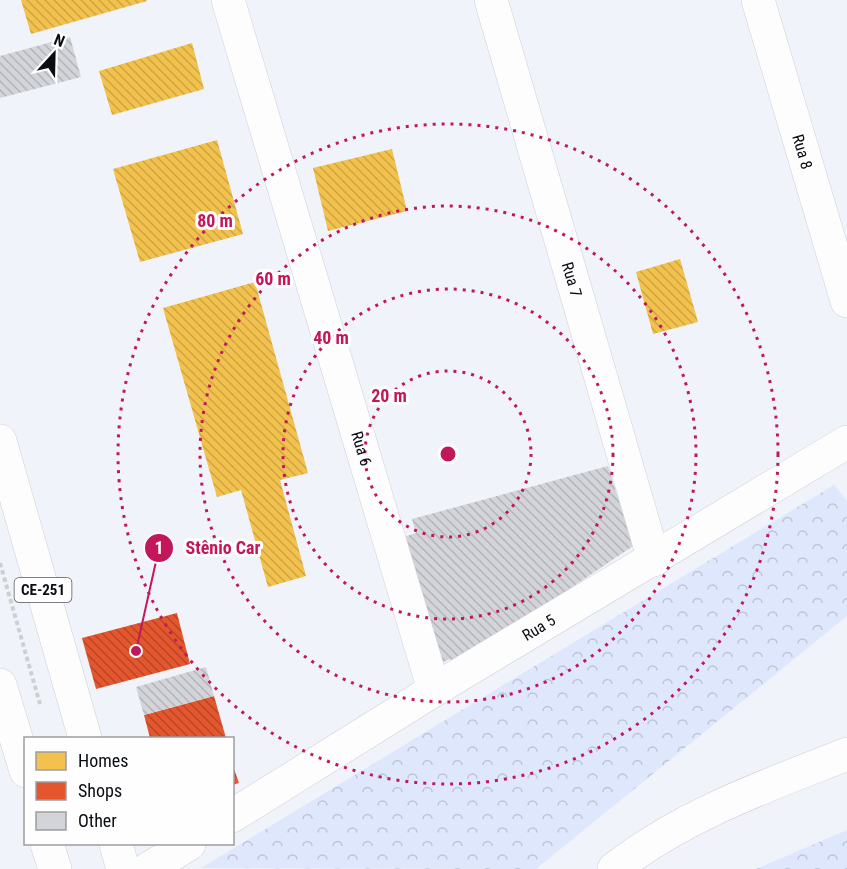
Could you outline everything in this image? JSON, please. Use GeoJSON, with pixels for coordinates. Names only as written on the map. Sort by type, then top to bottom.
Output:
{"type":"FeatureCollection","features":[{"type":"Feature","properties":{"kind":"street","name":"Rua 6"},"geometry":{"type":"LineString","coordinates":[[228,0],[434,690]]}},
{"type":"Feature","properties":{"kind":"street","name":"Rua 7"},"geometry":{"type":"LineString","coordinates":[[491,0],[654,560]]}},
{"type":"Feature","properties":{"kind":"street","name":"Rua 8"},"geometry":{"type":"LineString","coordinates":[[758,0],[847,300]]}},
{"type":"Feature","properties":{"kind":"street","name":"CE-251"},"geometry":{"type":"LineString","coordinates":[[0,441],[86,737]]}},
{"type":"Feature","properties":{"kind":"street","name":"Rua 5"},"geometry":{"type":"LineString","coordinates":[[234,815],[434,690],[654,560],[847,442]]}},
{"type":"Feature","properties":{"kind":"street"},"geometry":{"type":"LineString","coordinates":[[0,685],[24,764]]}},
{"type":"Feature","properties":{"kind":"street"},"geometry":{"type":"LineString","coordinates":[[614,869],[643,846],[700,815],[847,754]]}},
{"type":"Feature","properties":{"kind":"street"},"geometry":{"type":"LineString","coordinates":[[48,845],[55,869]]}},
{"type":"Feature","properties":{"kind":"street"},"geometry":{"type":"LineString","coordinates":[[117,845],[123,869]]}},
{"type":"Feature","properties":{"kind":"street"},"geometry":{"type":"LineString","coordinates":[[148,869],[186,845]]}},
{"type":"Feature","properties":{"kind":"path"},"geometry":{"type":"LineString","coordinates":[[0,563],[44,716]]}},
{"type":"Feature","properties":{"kind":"green space"},"geometry":{"type":"Polygon","coordinates":[[[834,485],[847,501],[847,616],[536,869],[201,868],[834,485]]]}},
{"type":"Feature","properties":{"kind":"green space"},"geometry":{"type":"Polygon","coordinates":[[[847,830],[847,869],[756,869],[847,830]]]}},
{"type":"Feature","properties":{"kind":"building: Homes"},"geometry":{"type":"Polygon","coordinates":[[[21,0],[146,0],[147,1],[31,34],[21,0]]]}},
{"type":"Feature","properties":{"kind":"building: Homes"},"geometry":{"type":"Polygon","coordinates":[[[192,43],[204,89],[112,115],[99,71],[192,43]]]}},
{"type":"Feature","properties":{"kind":"building: Homes"},"geometry":{"type":"Polygon","coordinates":[[[217,140],[243,234],[140,262],[113,169],[217,140]]]}},
{"type":"Feature","properties":{"kind":"building: Homes"},"geometry":{"type":"Polygon","coordinates":[[[392,149],[407,211],[328,231],[313,168],[392,149]]]}},
{"type":"Feature","properties":{"kind":"building: Homes"},"geometry":{"type":"Polygon","coordinates":[[[680,259],[698,322],[653,334],[636,272],[680,259]]]}},
{"type":"Feature","properties":{"kind":"building: Homes"},"geometry":{"type":"Polygon","coordinates":[[[255,282],[308,473],[280,480],[306,576],[268,587],[241,490],[217,497],[163,308],[255,282]]]}},
{"type":"Feature","properties":{"kind":"building: Shops"},"geometry":{"type":"Polygon","coordinates":[[[177,613],[190,664],[96,689],[82,638],[177,613]]]}},
{"type":"Feature","properties":{"kind":"building: Shops"},"geometry":{"type":"Polygon","coordinates":[[[214,696],[226,737],[150,737],[144,715],[214,696]]]}},
{"type":"Feature","properties":{"kind":"building: Shops"},"geometry":{"type":"Polygon","coordinates":[[[234,769],[239,783],[234,784],[234,769]]]}},
{"type":"Feature","properties":{"kind":"building: Other"},"geometry":{"type":"Polygon","coordinates":[[[70,37],[81,77],[0,98],[0,56],[70,37]]]}},
{"type":"Feature","properties":{"kind":"building: Other"},"geometry":{"type":"Polygon","coordinates":[[[608,466],[633,546],[454,667],[450,659],[443,662],[404,537],[416,533],[412,519],[608,466]]]}},
{"type":"Feature","properties":{"kind":"building: Other"},"geometry":{"type":"Polygon","coordinates":[[[206,667],[214,696],[144,715],[136,687],[206,667]]]}},
{"type":"Feature","properties":{"kind":"place","name":"Stênio Car"},"geometry":{"type":"Point","coordinates":[136,651]}}]}
